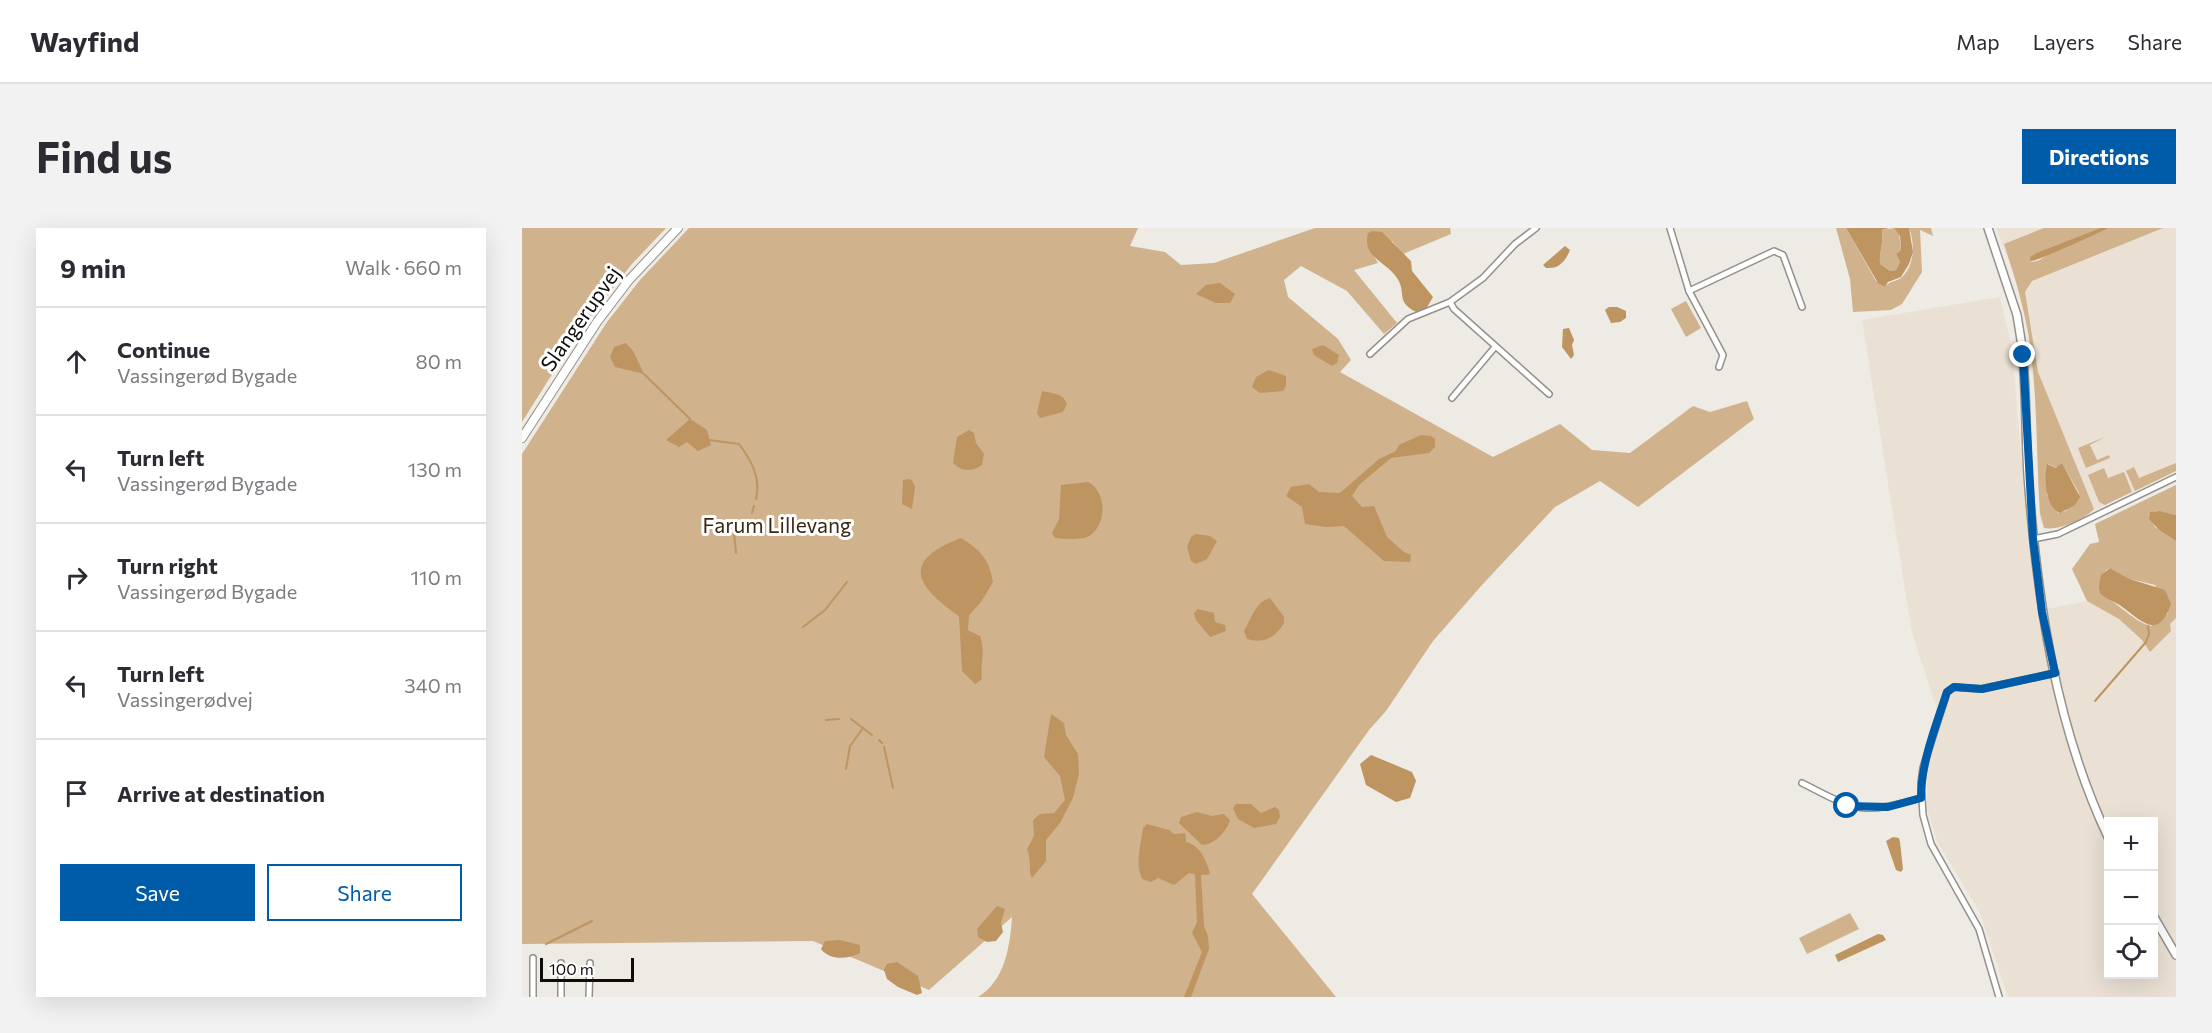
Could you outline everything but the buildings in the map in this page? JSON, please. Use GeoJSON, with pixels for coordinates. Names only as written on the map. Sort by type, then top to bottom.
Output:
{"type":"FeatureCollection","features":[{"type":"Feature","properties":{"kind":"main road","name":"Slangerupvej"},"geometry":{"type":"LineString","coordinates":[[522,438],[597,322],[629,280],[678,228]]}},
{"type":"Feature","properties":{"kind":"street"},"geometry":{"type":"LineString","coordinates":[[1370,354],[1408,319],[1450,303],[1491,271],[1515,244],[1536,228]]}},
{"type":"Feature","properties":{"kind":"street"},"geometry":{"type":"LineString","coordinates":[[1670,228],[1689,291],[1723,355],[1719,367]]}},
{"type":"Feature","properties":{"kind":"street"},"geometry":{"type":"LineString","coordinates":[[1988,228],[2011,296],[2021,340],[2033,539],[2041,604],[2070,732],[2091,796],[2104,826]]}},
{"type":"Feature","properties":{"kind":"street"},"geometry":{"type":"LineString","coordinates":[[1689,291],[1774,251],[1783,255],[1802,307]]}},
{"type":"Feature","properties":{"kind":"street"},"geometry":{"type":"LineString","coordinates":[[1450,303],[1549,394]]}},
{"type":"Feature","properties":{"kind":"street"},"geometry":{"type":"LineString","coordinates":[[1452,398],[1495,346]]}},
{"type":"Feature","properties":{"kind":"street"},"geometry":{"type":"LineString","coordinates":[[2033,539],[2058,534],[2176,477]]}},
{"type":"Feature","properties":{"kind":"street"},"geometry":{"type":"LineString","coordinates":[[1999,997],[1979,929],[1931,844],[1921,798],[1923,768],[1947,692],[1954,687],[1982,689],[2055,673]]}},
{"type":"Feature","properties":{"kind":"street"},"geometry":{"type":"LineString","coordinates":[[1802,783],[1847,806],[1858,809],[1888,807],[1921,798]]}},
{"type":"Feature","properties":{"kind":"street"},"geometry":{"type":"LineString","coordinates":[[2158,924],[2176,955]]}},
{"type":"Feature","properties":{"kind":"street"},"geometry":{"type":"LineString","coordinates":[[533,958],[533,997]]}},
{"type":"Feature","properties":{"kind":"street"},"geometry":{"type":"LineString","coordinates":[[561,963],[561,997]]}},
{"type":"Feature","properties":{"kind":"street"},"geometry":{"type":"LineString","coordinates":[[590,963],[590,997]]}},
{"type":"Feature","properties":{"kind":"shaded area"},"geometry":{"type":"Polygon","coordinates":[[[1846,228],[1889,228],[1882,230],[1880,264],[1890,271],[1896,270],[1900,262],[1896,254],[1901,250],[1900,236],[1894,228],[1909,228],[1913,252],[1901,277],[1888,282],[1885,287],[1878,283],[1846,228]]]}},
{"type":"Feature","properties":{"kind":"shaded area"},"geometry":{"type":"Polygon","coordinates":[[[1996,228],[2176,228],[2176,471],[2059,527],[2044,528],[2040,518],[2035,393],[2029,339],[2016,279],[1996,228]]]}},
{"type":"Feature","properties":{"kind":"shaded area"},"geometry":{"type":"Polygon","coordinates":[[[2100,228],[2109,228],[2030,261],[2030,257],[2036,253],[2100,228]]]}},
{"type":"Feature","properties":{"kind":"shaded area"},"geometry":{"type":"Polygon","coordinates":[[[1382,232],[1411,261],[1412,271],[1433,297],[1426,309],[1416,312],[1403,300],[1397,278],[1376,259],[1368,248],[1368,233],[1382,232]]]}},
{"type":"Feature","properties":{"kind":"shaded area"},"geometry":{"type":"Polygon","coordinates":[[[1565,246],[1570,250],[1561,264],[1551,268],[1543,265],[1565,246]]]}},
{"type":"Feature","properties":{"kind":"shaded area"},"geometry":{"type":"Polygon","coordinates":[[[1220,283],[1235,294],[1230,303],[1216,303],[1196,294],[1206,285],[1220,283]]]}},
{"type":"Feature","properties":{"kind":"shaded area"},"geometry":{"type":"Polygon","coordinates":[[[2000,297],[2012,348],[2028,541],[2037,611],[2087,601],[2119,619],[2142,640],[2176,618],[2176,997],[2008,997],[1980,913],[1938,843],[1927,809],[1927,781],[1937,709],[1912,633],[1862,320],[2000,297]]]}},
{"type":"Feature","properties":{"kind":"shaded area"},"geometry":{"type":"Polygon","coordinates":[[[1609,307],[1617,307],[1626,311],[1626,318],[1620,322],[1611,323],[1605,310],[1609,307]]]}},
{"type":"Feature","properties":{"kind":"shaded area"},"geometry":{"type":"Polygon","coordinates":[[[1569,328],[1574,340],[1572,345],[1574,355],[1571,359],[1562,347],[1563,329],[1569,328]]]}},
{"type":"Feature","properties":{"kind":"shaded area"},"geometry":{"type":"Polygon","coordinates":[[[626,343],[633,351],[644,374],[615,367],[610,357],[614,347],[626,343]]]}},
{"type":"Feature","properties":{"kind":"shaded area"},"geometry":{"type":"Polygon","coordinates":[[[1323,345],[1339,355],[1337,363],[1332,366],[1314,355],[1312,349],[1323,345]]]}},
{"type":"Feature","properties":{"kind":"shaded area"},"geometry":{"type":"Polygon","coordinates":[[[1269,370],[1286,376],[1286,386],[1283,391],[1260,393],[1252,387],[1256,377],[1269,370]]]}},
{"type":"Feature","properties":{"kind":"shaded area"},"geometry":{"type":"Polygon","coordinates":[[[1042,391],[1063,397],[1067,404],[1063,412],[1040,418],[1037,413],[1042,391]]]}},
{"type":"Feature","properties":{"kind":"shaded area"},"geometry":{"type":"Polygon","coordinates":[[[690,419],[707,430],[711,445],[698,451],[687,442],[679,447],[666,440],[690,419]]]}},
{"type":"Feature","properties":{"kind":"shaded area"},"geometry":{"type":"Polygon","coordinates":[[[969,430],[974,433],[976,443],[984,454],[982,465],[967,470],[953,463],[957,437],[969,430]]]}},
{"type":"Feature","properties":{"kind":"shaded area"},"geometry":{"type":"Polygon","coordinates":[[[1421,435],[1435,439],[1435,447],[1429,453],[1391,458],[1359,485],[1352,496],[1362,507],[1374,506],[1387,537],[1411,555],[1410,562],[1384,561],[1344,526],[1326,527],[1305,524],[1302,507],[1286,496],[1291,487],[1309,484],[1319,492],[1340,493],[1379,459],[1396,451],[1399,445],[1421,435]]]}},
{"type":"Feature","properties":{"kind":"shaded area"},"geometry":{"type":"Polygon","coordinates":[[[2062,463],[2080,497],[2075,505],[2060,513],[2051,505],[2046,476],[2047,464],[2056,468],[2062,463]]]}},
{"type":"Feature","properties":{"kind":"shaded area"},"geometry":{"type":"Polygon","coordinates":[[[903,480],[912,480],[915,487],[912,509],[902,504],[903,480]]]}},
{"type":"Feature","properties":{"kind":"shaded area"},"geometry":{"type":"Polygon","coordinates":[[[1088,482],[1099,493],[1102,501],[1102,518],[1099,525],[1094,532],[1084,538],[1055,538],[1052,533],[1059,519],[1061,485],[1088,482]]]}},
{"type":"Feature","properties":{"kind":"shaded area"},"geometry":{"type":"Polygon","coordinates":[[[2159,511],[2176,515],[2176,541],[2159,530],[2149,519],[2150,512],[2159,511]]]}},
{"type":"Feature","properties":{"kind":"shaded area"},"geometry":{"type":"Polygon","coordinates":[[[1196,534],[1210,536],[1217,541],[1207,559],[1196,564],[1191,561],[1187,547],[1191,537],[1196,534]]]}},
{"type":"Feature","properties":{"kind":"shaded area"},"geometry":{"type":"Polygon","coordinates":[[[961,538],[983,556],[993,582],[981,602],[969,615],[968,630],[980,636],[983,647],[982,679],[975,684],[962,671],[959,616],[933,594],[921,574],[922,565],[929,556],[961,538]]]}},
{"type":"Feature","properties":{"kind":"shaded area"},"geometry":{"type":"Polygon","coordinates":[[[2110,568],[2130,579],[2165,590],[2171,604],[2161,622],[2149,625],[2142,622],[2101,594],[2099,587],[2101,575],[2110,568]]]}},
{"type":"Feature","properties":{"kind":"shaded area"},"geometry":{"type":"Polygon","coordinates":[[[1270,598],[1284,617],[1284,623],[1277,633],[1264,640],[1247,639],[1244,631],[1254,611],[1270,598]]]}},
{"type":"Feature","properties":{"kind":"shaded area"},"geometry":{"type":"Polygon","coordinates":[[[1198,609],[1214,613],[1215,622],[1225,625],[1226,631],[1210,637],[1196,620],[1194,613],[1198,609]]]}},
{"type":"Feature","properties":{"kind":"shaded area"},"geometry":{"type":"Polygon","coordinates":[[[1051,714],[1064,723],[1066,735],[1078,754],[1079,774],[1073,798],[1060,823],[1046,840],[1046,861],[1032,878],[1027,849],[1034,836],[1033,820],[1040,814],[1054,813],[1065,800],[1060,776],[1044,757],[1051,714]]]}},
{"type":"Feature","properties":{"kind":"shaded area"},"geometry":{"type":"Polygon","coordinates":[[[1371,755],[1412,772],[1416,781],[1410,798],[1396,802],[1366,785],[1360,764],[1371,755]]]}},
{"type":"Feature","properties":{"kind":"shaded area"},"geometry":{"type":"Polygon","coordinates":[[[1236,804],[1251,804],[1261,813],[1275,807],[1279,810],[1280,817],[1276,824],[1254,828],[1238,819],[1233,808],[1236,804]]]}},
{"type":"Feature","properties":{"kind":"shaded area"},"geometry":{"type":"Polygon","coordinates":[[[1197,812],[1212,816],[1224,814],[1230,820],[1219,837],[1206,845],[1202,845],[1179,823],[1181,817],[1197,812]]]}},
{"type":"Feature","properties":{"kind":"shaded area"},"geometry":{"type":"Polygon","coordinates":[[[1147,824],[1169,830],[1174,834],[1185,833],[1186,842],[1199,850],[1210,873],[1201,875],[1204,926],[1209,949],[1191,997],[1184,997],[1202,952],[1192,933],[1197,922],[1195,874],[1189,873],[1174,885],[1158,878],[1151,882],[1142,879],[1139,853],[1143,828],[1147,824]]]}},
{"type":"Feature","properties":{"kind":"shaded area"},"geometry":{"type":"Polygon","coordinates":[[[1893,837],[1899,838],[1900,842],[1903,869],[1901,872],[1896,870],[1886,841],[1893,837]]]}},
{"type":"Feature","properties":{"kind":"shaded area"},"geometry":{"type":"Polygon","coordinates":[[[997,906],[1005,909],[1001,923],[1003,932],[996,941],[987,942],[978,937],[977,929],[997,906]]]}},
{"type":"Feature","properties":{"kind":"shaded area"},"geometry":{"type":"Polygon","coordinates":[[[1878,934],[1883,935],[1886,940],[1838,962],[1835,955],[1878,934]]]}},
{"type":"Feature","properties":{"kind":"shaded area"},"geometry":{"type":"Polygon","coordinates":[[[840,940],[860,945],[860,953],[839,958],[829,956],[821,949],[825,941],[840,940]]]}},
{"type":"Feature","properties":{"kind":"shaded area"},"geometry":{"type":"Polygon","coordinates":[[[897,962],[918,976],[922,993],[917,995],[898,987],[887,979],[884,970],[887,964],[897,962]]]}},
{"type":"Feature","properties":{"kind":"green space"},"geometry":{"type":"Polygon","coordinates":[[[522,228],[666,228],[631,265],[578,333],[522,422],[522,228]]]}},
{"type":"Feature","properties":{"kind":"green space","name":"Farum Lillevang"},"geometry":{"type":"Polygon","coordinates":[[[689,228],[1138,228],[1130,246],[1165,252],[1181,265],[1214,263],[1315,228],[1450,228],[1451,234],[1403,254],[1392,241],[1368,246],[1378,263],[1354,270],[1397,323],[1384,334],[1347,291],[1301,266],[1284,280],[1288,297],[1338,339],[1351,360],[1340,372],[1493,457],[1560,424],[1592,450],[1630,453],[1693,406],[1710,412],[1747,401],[1754,419],[1638,507],[1600,481],[1555,507],[1433,641],[1386,711],[1369,730],[1252,894],[1336,997],[978,997],[987,990],[1000,972],[1010,939],[1012,917],[929,990],[813,941],[522,944],[522,454],[607,322],[640,280],[689,228]]]}},
{"type":"Feature","properties":{"kind":"green space"},"geometry":{"type":"Polygon","coordinates":[[[1836,228],[1846,228],[1876,281],[1885,287],[1901,278],[1909,267],[1913,247],[1909,228],[1931,228],[1933,236],[1920,230],[1922,272],[1902,304],[1891,310],[1853,312],[1850,279],[1836,228]]]}},
{"type":"Feature","properties":{"kind":"green space"},"geometry":{"type":"Polygon","coordinates":[[[1894,228],[1899,234],[1901,250],[1896,254],[1900,262],[1896,270],[1890,271],[1880,264],[1882,230],[1894,228]]]}},
{"type":"Feature","properties":{"kind":"green space"},"geometry":{"type":"Polygon","coordinates":[[[2044,228],[2100,228],[2036,253],[2030,257],[2031,262],[2038,261],[2052,252],[2109,228],[2163,228],[2032,281],[2025,292],[2038,372],[2094,509],[2078,520],[2056,528],[2044,528],[2040,513],[2032,360],[2022,302],[2004,244],[2044,228]],[[2062,463],[2057,468],[2048,464],[2047,495],[2058,513],[2066,511],[2079,493],[2062,463]]]}},
{"type":"Feature","properties":{"kind":"green space"},"geometry":{"type":"Polygon","coordinates":[[[1686,301],[1701,328],[1686,337],[1671,309],[1686,301]]]}},
{"type":"Feature","properties":{"kind":"green space"},"geometry":{"type":"Polygon","coordinates":[[[2105,437],[2090,445],[2097,460],[2109,455],[2110,458],[2086,468],[2078,448],[2105,437]]]}},
{"type":"Feature","properties":{"kind":"green space"},"geometry":{"type":"Polygon","coordinates":[[[2176,463],[2176,471],[2135,491],[2126,471],[2134,467],[2139,478],[2176,463]]]}},
{"type":"Feature","properties":{"kind":"green space"},"geometry":{"type":"Polygon","coordinates":[[[2104,468],[2108,478],[2124,472],[2132,492],[2105,505],[2099,502],[2088,475],[2104,468]]]}},
{"type":"Feature","properties":{"kind":"green space"},"geometry":{"type":"Polygon","coordinates":[[[2176,485],[2176,515],[2155,511],[2149,515],[2155,527],[2176,541],[2176,618],[2170,624],[2171,631],[2150,652],[2142,640],[2119,619],[2087,601],[2072,569],[2090,544],[2099,542],[2095,524],[2176,485]],[[2110,568],[2106,570],[2099,584],[2103,596],[2139,621],[2151,626],[2168,613],[2155,585],[2130,579],[2110,568]]]}},
{"type":"Feature","properties":{"kind":"green space"},"geometry":{"type":"Polygon","coordinates":[[[1850,913],[1859,929],[1807,954],[1799,938],[1850,913]]]}},
{"type":"Feature","properties":{"kind":"waterway"},"geometry":{"type":"LineString","coordinates":[[644,374],[690,419]]}},
{"type":"Feature","properties":{"kind":"waterway"},"geometry":{"type":"LineString","coordinates":[[709,440],[739,444],[754,470],[757,484],[756,499]]}},
{"type":"Feature","properties":{"kind":"waterway"},"geometry":{"type":"LineString","coordinates":[[752,513],[754,506]]}},
{"type":"Feature","properties":{"kind":"waterway"},"geometry":{"type":"LineString","coordinates":[[734,533],[736,553]]}},
{"type":"Feature","properties":{"kind":"waterway"},"geometry":{"type":"LineString","coordinates":[[803,627],[825,610],[847,582]]}},
{"type":"Feature","properties":{"kind":"waterway"},"geometry":{"type":"LineString","coordinates":[[2095,701],[2146,642],[2149,634],[2148,626]]}},
{"type":"Feature","properties":{"kind":"waterway"},"geometry":{"type":"LineString","coordinates":[[826,720],[839,719]]}},
{"type":"Feature","properties":{"kind":"waterway"},"geometry":{"type":"LineString","coordinates":[[851,719],[872,735]]}},
{"type":"Feature","properties":{"kind":"waterway"},"geometry":{"type":"LineString","coordinates":[[846,769],[850,746],[863,728]]}},
{"type":"Feature","properties":{"kind":"waterway"},"geometry":{"type":"LineString","coordinates":[[879,740],[882,743]]}},
{"type":"Feature","properties":{"kind":"waterway"},"geometry":{"type":"LineString","coordinates":[[884,747],[893,788]]}},
{"type":"Feature","properties":{"kind":"waterway"},"geometry":{"type":"LineString","coordinates":[[546,944],[592,921]]}},
{"type":"Feature","properties":{"kind":"route"},"geometry":{"type":"LineString","coordinates":[[1847,806],[1858,809],[1888,807],[1921,798],[1923,768],[1947,692],[1954,687],[1982,689],[2055,673],[2042,612],[2033,539],[2023,355]]}}]}
